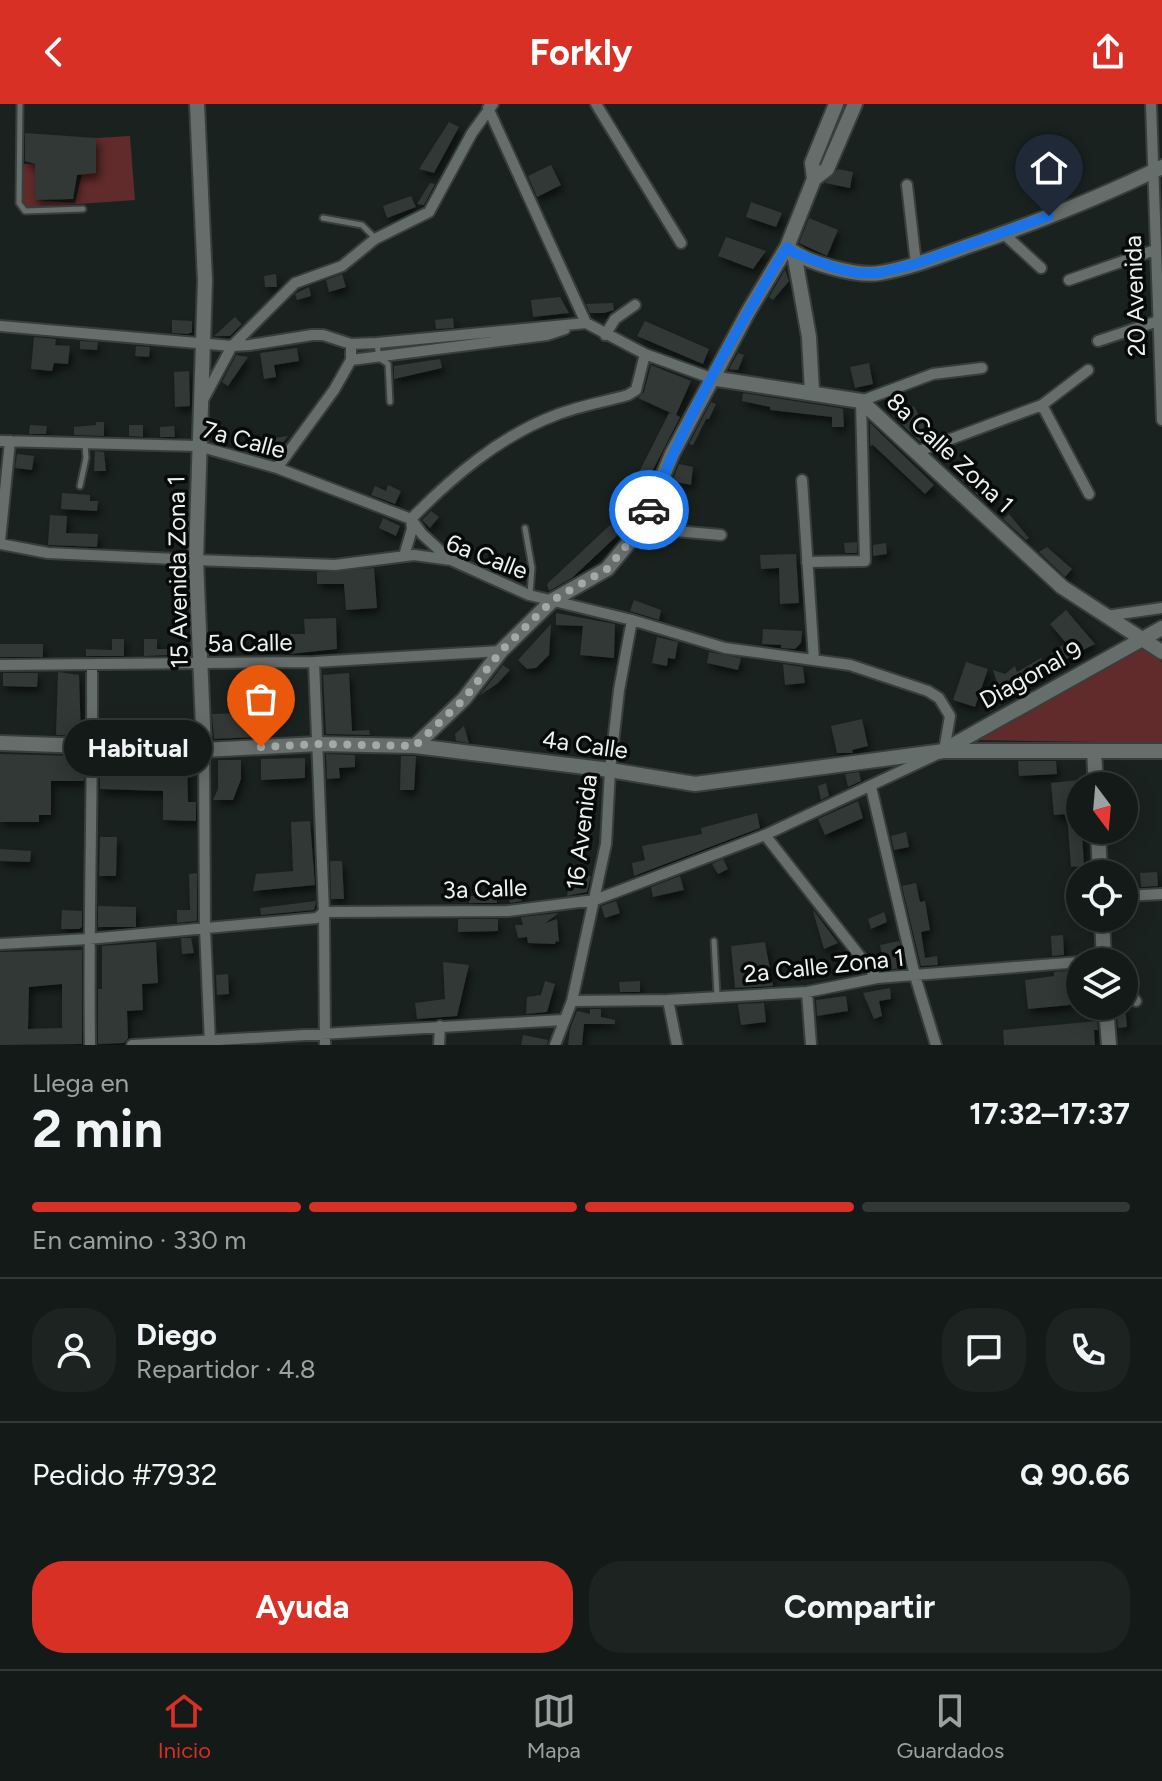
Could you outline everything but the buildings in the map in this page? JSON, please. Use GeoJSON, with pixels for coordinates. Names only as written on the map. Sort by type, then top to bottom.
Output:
{"type":"FeatureCollection","features":[{"type":"Feature","properties":{"kind":"main road","name":"15 Avenida Zona 1"},"geometry":{"type":"LineString","coordinates":[[197,104],[204,256],[204,342],[196,560],[204,750]]}},
{"type":"Feature","properties":{"kind":"main road"},"geometry":{"type":"LineString","coordinates":[[415,746],[464,699],[501,651],[553,600],[607,569],[641,528],[672,454],[711,378],[790,250],[814,179],[812,163],[837,104]]}},
{"type":"Feature","properties":{"kind":"main road"},"geometry":{"type":"LineString","coordinates":[[814,179],[827,169],[853,109]]}},
{"type":"Feature","properties":{"kind":"main road"},"geometry":{"type":"LineString","coordinates":[[790,250],[857,273],[879,273],[916,264],[1004,234],[1094,199],[1158,168]]}},
{"type":"Feature","properties":{"kind":"main road"},"geometry":{"type":"LineString","coordinates":[[790,250],[809,337],[812,392]]}},
{"type":"Feature","properties":{"kind":"main road","name":"8a Calle Zona 1"},"geometry":{"type":"LineString","coordinates":[[711,378],[861,401],[1062,587],[1162,652]]}},
{"type":"Feature","properties":{"kind":"main road","name":"Diagonal 9"},"geometry":{"type":"LineString","coordinates":[[944,751],[1162,628]]}},
{"type":"Feature","properties":{"kind":"main road","name":"4a Calle"},"geometry":{"type":"LineString","coordinates":[[0,743],[204,750],[318,744],[415,746],[610,770],[695,784],[944,751],[1162,751]]}},
{"type":"Feature","properties":{"kind":"main road"},"geometry":{"type":"LineString","coordinates":[[1094,751],[1095,772]]}},
{"type":"Feature","properties":{"kind":"main road"},"geometry":{"type":"LineString","coordinates":[[1107,1020],[1109,1045]]}},
{"type":"Feature","properties":{"kind":"street"},"geometry":{"type":"LineString","coordinates":[[191,104],[197,104]]}},
{"type":"Feature","properties":{"kind":"street"},"geometry":{"type":"LineString","coordinates":[[596,104],[681,243]]}},
{"type":"Feature","properties":{"kind":"street"},"geometry":{"type":"LineString","coordinates":[[837,104],[853,109]]}},
{"type":"Feature","properties":{"kind":"street","name":"20 Avenida"},"geometry":{"type":"LineString","coordinates":[[1151,104],[1158,168],[1155,250],[1162,420]]}},
{"type":"Feature","properties":{"kind":"street"},"geometry":{"type":"LineString","coordinates":[[200,406],[232,346],[295,283],[342,266],[375,239],[429,212],[490,106]]}},
{"type":"Feature","properties":{"kind":"street"},"geometry":{"type":"LineString","coordinates":[[490,106],[586,323]]}},
{"type":"Feature","properties":{"kind":"street"},"geometry":{"type":"LineString","coordinates":[[907,185],[916,264]]}},
{"type":"Feature","properties":{"kind":"street"},"geometry":{"type":"LineString","coordinates":[[1004,234],[1041,268]]}},
{"type":"Feature","properties":{"kind":"street"},"geometry":{"type":"LineString","coordinates":[[1069,280],[1155,250]]}},
{"type":"Feature","properties":{"kind":"street"},"geometry":{"type":"LineString","coordinates":[[605,335],[615,319],[635,305]]}},
{"type":"Feature","properties":{"kind":"street"},"geometry":{"type":"LineString","coordinates":[[1098,341],[1158,321]]}},
{"type":"Feature","properties":{"kind":"street"},"geometry":{"type":"LineString","coordinates":[[0,326],[232,346],[312,335],[323,335],[351,344],[377,343],[586,323]]}},
{"type":"Feature","properties":{"kind":"street"},"geometry":{"type":"LineString","coordinates":[[351,360],[547,335],[586,323]]}},
{"type":"Feature","properties":{"kind":"street","name":"8a Calle Zona 1"},"geometry":{"type":"LineString","coordinates":[[586,323],[645,354],[711,378]]}},
{"type":"Feature","properties":{"kind":"street"},"geometry":{"type":"LineString","coordinates":[[277,468],[351,360],[351,344]]}},
{"type":"Feature","properties":{"kind":"street"},"geometry":{"type":"LineString","coordinates":[[404,556],[412,529],[411,519],[449,479],[517,433],[556,415],[636,390],[645,354]]}},
{"type":"Feature","properties":{"kind":"street"},"geometry":{"type":"LineString","coordinates":[[807,562],[865,561],[861,401],[933,374],[982,368]]}},
{"type":"Feature","properties":{"kind":"street"},"geometry":{"type":"LineString","coordinates":[[916,452],[1042,405],[1088,370]]}},
{"type":"Feature","properties":{"kind":"street"},"geometry":{"type":"LineString","coordinates":[[1042,405],[1089,494]]}},
{"type":"Feature","properties":{"kind":"street"},"geometry":{"type":"LineString","coordinates":[[0,543],[5,441]]}},
{"type":"Feature","properties":{"kind":"street","name":"7a Calle"},"geometry":{"type":"LineString","coordinates":[[5,441],[198,446],[277,468],[411,519],[422,534],[451,560]]}},
{"type":"Feature","properties":{"kind":"street"},"geometry":{"type":"LineString","coordinates":[[802,480],[814,660]]}},
{"type":"Feature","properties":{"kind":"street"},"geometry":{"type":"LineString","coordinates":[[641,528],[721,535]]}},
{"type":"Feature","properties":{"kind":"street","name":"6a Calle"},"geometry":{"type":"LineString","coordinates":[[0,543],[48,553],[196,560],[335,565],[404,556],[451,560],[529,595],[632,620],[725,648],[850,665],[928,691],[939,698],[950,716],[944,751]]}},
{"type":"Feature","properties":{"kind":"street"},"geometry":{"type":"LineString","coordinates":[[1106,616],[1162,608]]}},
{"type":"Feature","properties":{"kind":"street","name":"16 Avenida"},"geometry":{"type":"LineString","coordinates":[[555,1045],[572,1001],[606,844],[619,690],[632,620]]}},
{"type":"Feature","properties":{"kind":"street","name":"5a Calle"},"geometry":{"type":"LineString","coordinates":[[0,665],[314,662],[501,651]]}},
{"type":"Feature","properties":{"kind":"street"},"geometry":{"type":"LineString","coordinates":[[314,662],[324,912],[325,1045]]}},
{"type":"Feature","properties":{"kind":"street"},"geometry":{"type":"LineString","coordinates":[[90,1045],[88,939],[92,666]]}},
{"type":"Feature","properties":{"kind":"street","name":"15 Avenida Zona 1"},"geometry":{"type":"LineString","coordinates":[[204,750],[205,928],[210,1042]]}},
{"type":"Feature","properties":{"kind":"street","name":"3a Calle"},"geometry":{"type":"LineString","coordinates":[[0,944],[317,918],[324,912],[508,911],[595,900],[765,835],[944,751]]}},
{"type":"Feature","properties":{"kind":"street"},"geometry":{"type":"LineString","coordinates":[[871,787],[915,976],[936,1045]]}},
{"type":"Feature","properties":{"kind":"street"},"geometry":{"type":"LineString","coordinates":[[765,835],[877,978]]}},
{"type":"Feature","properties":{"kind":"street"},"geometry":{"type":"LineString","coordinates":[[1138,895],[1162,894]]}},
{"type":"Feature","properties":{"kind":"street","name":"2a Calle Zona 1"},"geometry":{"type":"LineString","coordinates":[[572,1001],[668,1000],[807,992],[877,978],[1066,963]]}},
{"type":"Feature","properties":{"kind":"street"},"geometry":{"type":"LineString","coordinates":[[807,992],[811,1045]]}},
{"type":"Feature","properties":{"kind":"street"},"geometry":{"type":"LineString","coordinates":[[668,1000],[677,1045]]}},
{"type":"Feature","properties":{"kind":"street"},"geometry":{"type":"LineString","coordinates":[[132,1045],[563,1020]]}},
{"type":"Feature","properties":{"kind":"street"},"geometry":{"type":"LineString","coordinates":[[439,1045],[440,1026]]}},
{"type":"Feature","properties":{"kind":"lane"},"geometry":{"type":"LineString","coordinates":[[20,104],[19,203],[25,211],[83,209]]}},
{"type":"Feature","properties":{"kind":"lane"},"geometry":{"type":"LineString","coordinates":[[323,218],[362,225],[375,239]]}},
{"type":"Feature","properties":{"kind":"lane"},"geometry":{"type":"LineString","coordinates":[[377,343],[379,358],[388,364],[390,402]]}},
{"type":"Feature","properties":{"kind":"lane"},"geometry":{"type":"LineString","coordinates":[[80,486],[86,458],[85,443]]}},
{"type":"Feature","properties":{"kind":"lane"},"geometry":{"type":"LineString","coordinates":[[525,528],[532,568],[529,595]]}},
{"type":"Feature","properties":{"kind":"lane"},"geometry":{"type":"LineString","coordinates":[[714,941],[717,996]]}},
{"type":"Feature","properties":{"kind":"shaded area"},"geometry":{"type":"Polygon","coordinates":[[[130,136],[135,200],[23,208],[23,164],[35,164],[36,200],[75,203],[82,174],[96,172],[96,138],[130,136]]]}},
{"type":"Feature","properties":{"kind":"shaded area"},"geometry":{"type":"Polygon","coordinates":[[[1130,650],[1148,650],[1162,662],[1162,743],[976,740],[973,734],[1130,650]]]}},
{"type":"Feature","properties":{"kind":"way so far"},"geometry":{"type":"LineString","coordinates":[[261,747],[318,744],[415,746],[464,699],[501,651],[553,600],[607,569],[641,528],[649,510]]}},
{"type":"Feature","properties":{"kind":"place","name":"Habitual"},"geometry":{"type":"Point","coordinates":[261,747]}},
{"type":"Feature","properties":{"kind":"route"},"geometry":{"type":"LineString","coordinates":[[649,510],[672,454],[711,378],[787,247],[794,253],[838,269],[879,273],[916,264],[1049,216]]}}]}
